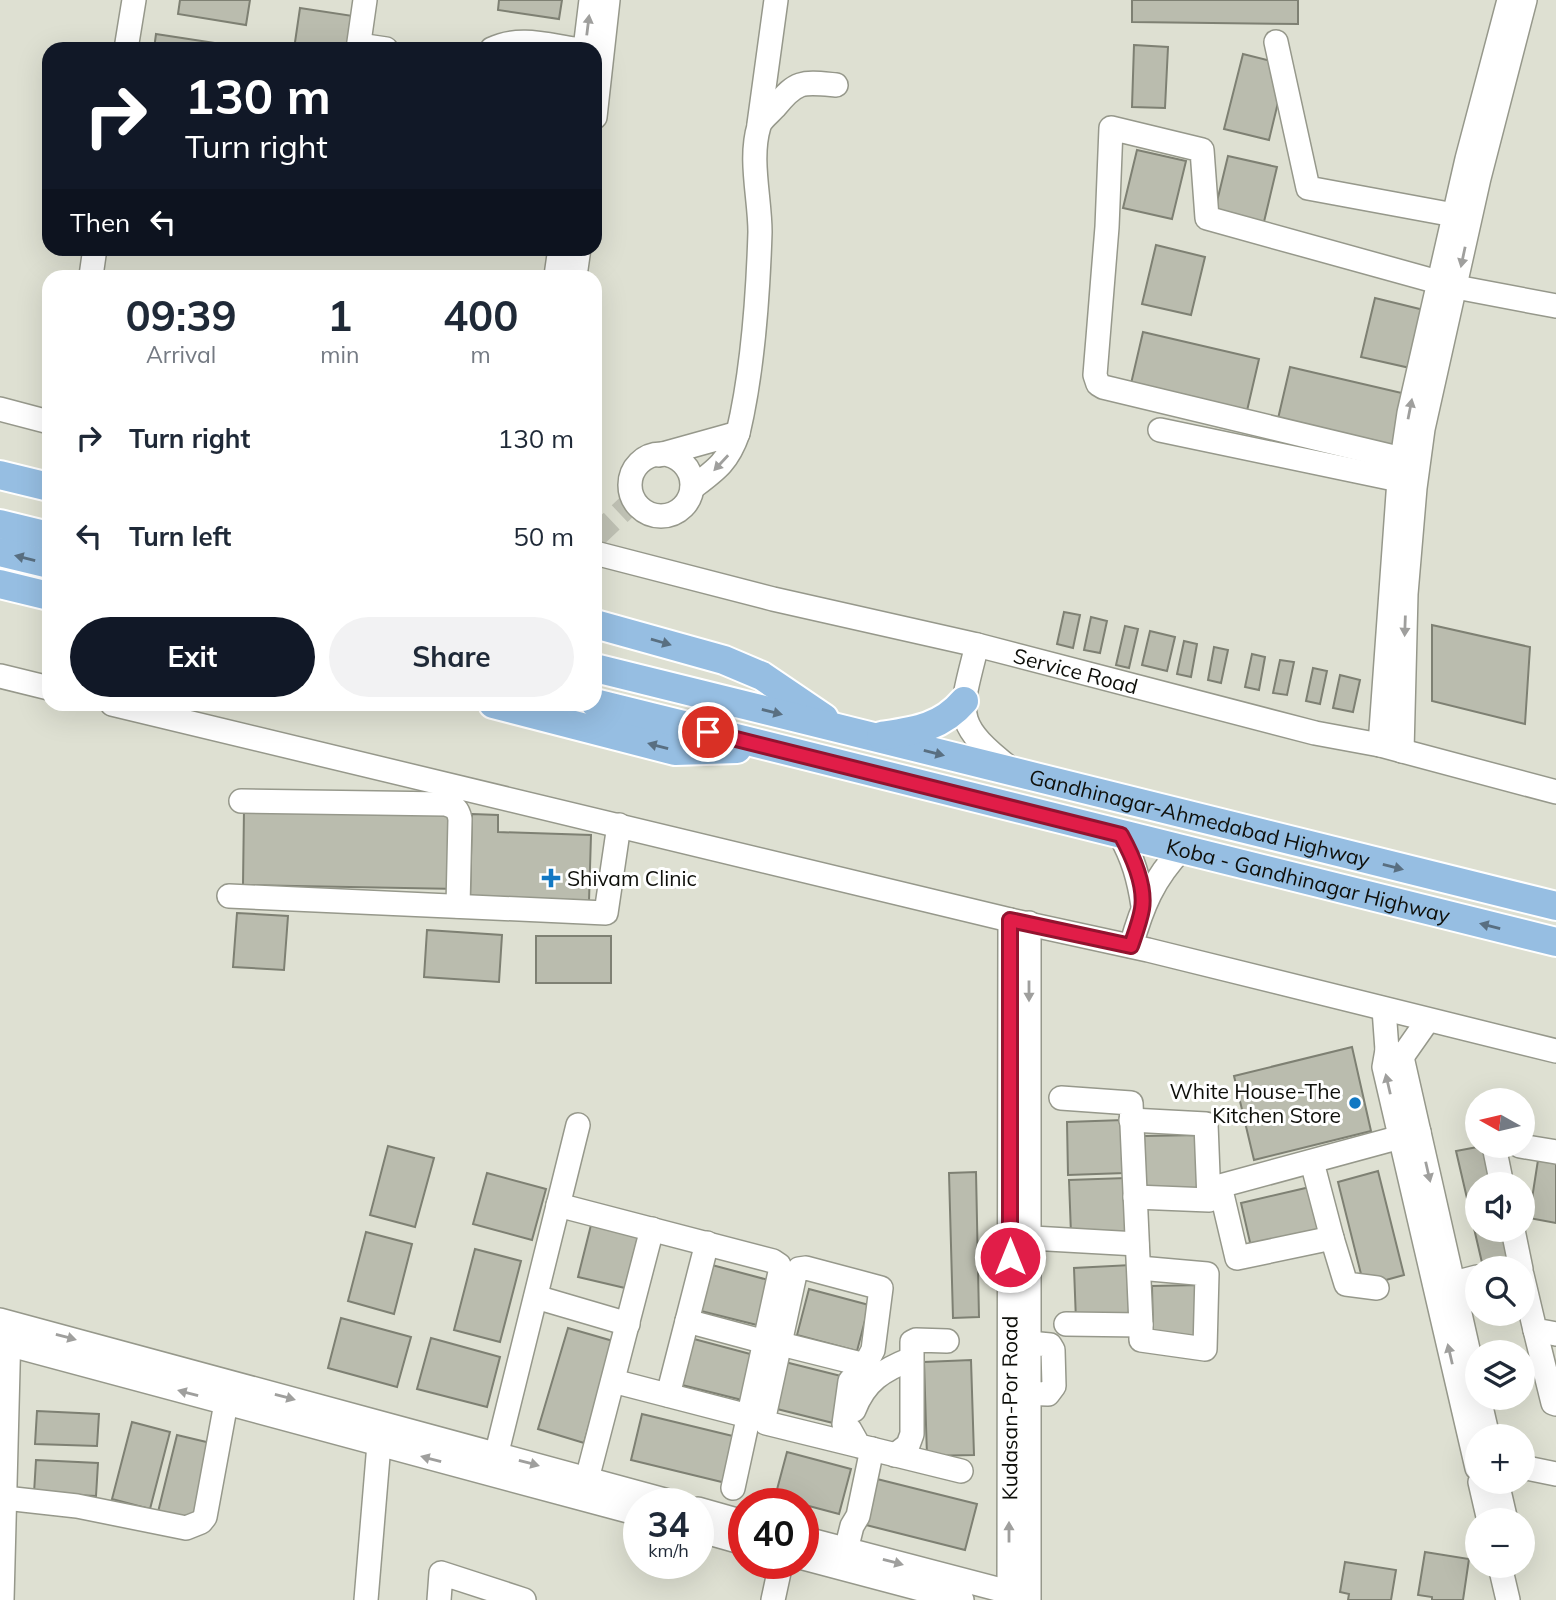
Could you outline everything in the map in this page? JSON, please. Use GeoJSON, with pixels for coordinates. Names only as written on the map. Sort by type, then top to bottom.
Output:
{"type":"FeatureCollection","features":[{"type":"Feature","properties":{"kind":"main road"},"geometry":{"type":"LineString","coordinates":[[0,475],[42,485]]}},
{"type":"Feature","properties":{"kind":"main road"},"geometry":{"type":"LineString","coordinates":[[0,524],[42,534]]}},
{"type":"Feature","properties":{"kind":"main road"},"geometry":{"type":"LineString","coordinates":[[0,552],[42,562]]}},
{"type":"Feature","properties":{"kind":"main road"},"geometry":{"type":"LineString","coordinates":[[0,584],[42,594]]}},
{"type":"Feature","properties":{"kind":"main road"},"geometry":{"type":"LineString","coordinates":[[602,626],[724,660],[762,676],[858,734],[935,724],[952,715],[964,701]]}},
{"type":"Feature","properties":{"kind":"main road","name":"Gandhinagar-Ahmedabad Highway"},"geometry":{"type":"LineString","coordinates":[[602,670],[1556,906]]}},
{"type":"Feature","properties":{"kind":"main road"},"geometry":{"type":"LineString","coordinates":[[602,706],[775,749]]}},
{"type":"Feature","properties":{"kind":"main road"},"geometry":{"type":"LineString","coordinates":[[520,711],[675,751],[775,749]]}},
{"type":"Feature","properties":{"kind":"main road","name":"Koba - Gandhinagar Highway"},"geometry":{"type":"LineString","coordinates":[[775,749],[1556,942]]}},
{"type":"Feature","properties":{"kind":"street"},"geometry":{"type":"LineString","coordinates":[[127,42],[134,0]]}},
{"type":"Feature","properties":{"kind":"street"},"geometry":{"type":"LineString","coordinates":[[359,42],[365,0]]}},
{"type":"Feature","properties":{"kind":"street"},"geometry":{"type":"LineString","coordinates":[[586,42],[591,0]]}},
{"type":"Feature","properties":{"kind":"street"},"geometry":{"type":"LineString","coordinates":[[602,54],[608,0]]}},
{"type":"Feature","properties":{"kind":"street"},"geometry":{"type":"LineString","coordinates":[[738,433],[643,461],[632,474],[631,492],[639,507],[654,516],[672,514],[685,504],[692,488],[722,465],[731,452],[738,433],[747,395],[751,359],[759,245],[756,173],[759,124],[776,0]]}},
{"type":"Feature","properties":{"kind":"street"},"geometry":{"type":"LineString","coordinates":[[1398,593],[1448,285],[1454,215],[1509,0]]}},
{"type":"Feature","properties":{"kind":"street"},"geometry":{"type":"LineString","coordinates":[[1391,748],[1400,470],[1411,401],[1479,178],[1525,0]]}},
{"type":"Feature","properties":{"kind":"street"},"geometry":{"type":"LineString","coordinates":[[507,42],[529,42]]}},
{"type":"Feature","properties":{"kind":"street"},"geometry":{"type":"LineString","coordinates":[[1276,42],[1308,188],[1454,215]]}},
{"type":"Feature","properties":{"kind":"street"},"geometry":{"type":"LineString","coordinates":[[759,124],[786,92],[799,85],[836,85]]}},
{"type":"Feature","properties":{"kind":"street"},"geometry":{"type":"LineString","coordinates":[[1400,470],[1098,384],[1095,375],[1107,227],[1111,128],[1202,150],[1207,218],[1448,285],[1556,306]]}},
{"type":"Feature","properties":{"kind":"street"},"geometry":{"type":"LineString","coordinates":[[0,409],[42,420]]}},
{"type":"Feature","properties":{"kind":"street"},"geometry":{"type":"LineString","coordinates":[[1160,430],[1400,470]]}},
{"type":"Feature","properties":{"kind":"street"},"geometry":{"type":"LineString","coordinates":[[659,455],[676,458],[683,464],[691,479],[692,488]]}},
{"type":"Feature","properties":{"kind":"street","name":"Service Road"},"geometry":{"type":"LineString","coordinates":[[602,555],[773,599],[977,645],[1315,733],[1391,748],[1556,792]]}},
{"type":"Feature","properties":{"kind":"street"},"geometry":{"type":"LineString","coordinates":[[977,645],[964,701],[965,716],[977,740],[1016,774]]}},
{"type":"Feature","properties":{"kind":"street"},"geometry":{"type":"LineString","coordinates":[[0,676],[42,686]]}},
{"type":"Feature","properties":{"kind":"street"},"geometry":{"type":"LineString","coordinates":[[141,711],[1131,946],[1556,1051]]}},
{"type":"Feature","properties":{"kind":"street"},"geometry":{"type":"LineString","coordinates":[[241,801],[454,806],[460,819],[458,906]]}},
{"type":"Feature","properties":{"kind":"street"},"geometry":{"type":"LineString","coordinates":[[229,896],[606,913],[619,825]]}},
{"type":"Feature","properties":{"kind":"street"},"geometry":{"type":"LineString","coordinates":[[1121,835],[1139,878],[1143,906]]}},
{"type":"Feature","properties":{"kind":"street"},"geometry":{"type":"LineString","coordinates":[[1131,946],[1143,906],[1157,879],[1182,849]]}},
{"type":"Feature","properties":{"kind":"street","name":"Kudasan-Por Road"},"geometry":{"type":"LineString","coordinates":[[1019,921],[1019,1394],[1023,1598]]}},
{"type":"Feature","properties":{"kind":"street"},"geometry":{"type":"LineString","coordinates":[[1384,1009],[1395,1054]]}},
{"type":"Feature","properties":{"kind":"street"},"geometry":{"type":"LineString","coordinates":[[1428,1020],[1384,1067],[1409,1133],[1454,1283],[1466,1340]]}},
{"type":"Feature","properties":{"kind":"street"},"geometry":{"type":"LineString","coordinates":[[1061,1098],[1130,1103],[1141,1340],[1205,1349],[1207,1274],[1139,1268]]}},
{"type":"Feature","properties":{"kind":"street"},"geometry":{"type":"LineString","coordinates":[[1131,1120],[1206,1124],[1209,1199],[1135,1197]]}},
{"type":"Feature","properties":{"kind":"street"},"geometry":{"type":"LineString","coordinates":[[494,1465],[578,1125]]}},
{"type":"Feature","properties":{"kind":"street"},"geometry":{"type":"LineString","coordinates":[[1332,1238],[1237,1258],[1220,1186],[1312,1163],[1409,1133]]}},
{"type":"Feature","properties":{"kind":"street"},"geometry":{"type":"LineString","coordinates":[[1409,1133],[1468,1424]]}},
{"type":"Feature","properties":{"kind":"street"},"geometry":{"type":"LineString","coordinates":[[1535,1148],[1556,1152]]}},
{"type":"Feature","properties":{"kind":"street"},"geometry":{"type":"LineString","coordinates":[[1312,1163],[1346,1284],[1377,1288]]}},
{"type":"Feature","properties":{"kind":"street"},"geometry":{"type":"LineString","coordinates":[[558,1205],[773,1261],[779,1265],[780,1272],[764,1417],[766,1423],[861,1443],[895,1455],[961,1471]]}},
{"type":"Feature","properties":{"kind":"street"},"geometry":{"type":"LineString","coordinates":[[587,1479],[652,1229]]}},
{"type":"Feature","properties":{"kind":"street"},"geometry":{"type":"LineString","coordinates":[[1019,1237],[1137,1244]]}},
{"type":"Feature","properties":{"kind":"street","name":"Kudasan-Por Road"},"geometry":{"type":"LineString","coordinates":[[1019,1237],[1028,1343],[1019,1394]]}},
{"type":"Feature","properties":{"kind":"street"},"geometry":{"type":"LineString","coordinates":[[668,1395],[707,1243]]}},
{"type":"Feature","properties":{"kind":"street"},"geometry":{"type":"LineString","coordinates":[[733,1488],[748,1416],[794,1274],[799,1269],[806,1268],[881,1288],[873,1350],[850,1381],[844,1424],[861,1443]]}},
{"type":"Feature","properties":{"kind":"street"},"geometry":{"type":"LineString","coordinates":[[1454,1283],[1465,1280]]}},
{"type":"Feature","properties":{"kind":"street"},"geometry":{"type":"LineString","coordinates":[[536,1297],[628,1324]]}},
{"type":"Feature","properties":{"kind":"street"},"geometry":{"type":"LineString","coordinates":[[1535,1307],[1546,1332],[1553,1403],[1556,1404]]}},
{"type":"Feature","properties":{"kind":"street"},"geometry":{"type":"LineString","coordinates":[[687,1321],[865,1364]]}},
{"type":"Feature","properties":{"kind":"street"},"geometry":{"type":"LineString","coordinates":[[1066,1324],[1141,1325]]}},
{"type":"Feature","properties":{"kind":"street"},"geometry":{"type":"LineString","coordinates":[[5,1332],[226,1403],[380,1434]]}},
{"type":"Feature","properties":{"kind":"street"},"geometry":{"type":"LineString","coordinates":[[5,1332],[494,1465],[623,1509]]}},
{"type":"Feature","properties":{"kind":"street"},"geometry":{"type":"LineString","coordinates":[[2,1600],[5,1332]]}},
{"type":"Feature","properties":{"kind":"street"},"geometry":{"type":"LineString","coordinates":[[895,1455],[908,1445],[912,1434],[912,1342],[947,1340]]}},
{"type":"Feature","properties":{"kind":"street"},"geometry":{"type":"LineString","coordinates":[[846,1550],[852,1526],[858,1516],[861,1391],[881,1373],[911,1359]]}},
{"type":"Feature","properties":{"kind":"street"},"geometry":{"type":"LineString","coordinates":[[613,1381],[748,1416]]}},
{"type":"Feature","properties":{"kind":"street"},"geometry":{"type":"LineString","coordinates":[[5,1498],[77,1506],[186,1528],[193,1527],[205,1517],[226,1403]]}},
{"type":"Feature","properties":{"kind":"street"},"geometry":{"type":"LineString","coordinates":[[366,1600],[380,1434]]}},
{"type":"Feature","properties":{"kind":"street"},"geometry":{"type":"LineString","coordinates":[[494,1465],[587,1479],[623,1489]]}},
{"type":"Feature","properties":{"kind":"street"},"geometry":{"type":"LineString","coordinates":[[1535,1470],[1556,1475]]}},
{"type":"Feature","properties":{"kind":"street"},"geometry":{"type":"LineString","coordinates":[[819,1542],[1023,1598]]}},
{"type":"Feature","properties":{"kind":"street"},"geometry":{"type":"LineString","coordinates":[[819,1564],[904,1593],[962,1600]]}},
{"type":"Feature","properties":{"kind":"street"},"geometry":{"type":"LineString","coordinates":[[439,1600],[442,1573],[523,1600]]}},
{"type":"Feature","properties":{"kind":"street"},"geometry":{"type":"LineString","coordinates":[[1503,1578],[1508,1600]]}},
{"type":"Feature","properties":{"kind":"street"},"geometry":{"type":"LineString","coordinates":[[1518,1578],[1523,1600]]}},
{"type":"Feature","properties":{"kind":"street"},"geometry":{"type":"LineString","coordinates":[[773,1600],[778,1579]]}},
{"type":"Feature","properties":{"kind":"building"},"geometry":{"type":"Polygon","coordinates":[[[180,0],[250,0],[246,25],[178,14],[180,0]]]}},
{"type":"Feature","properties":{"kind":"building"},"geometry":{"type":"Polygon","coordinates":[[[499,0],[562,0],[559,19],[498,10],[499,0]]]}},
{"type":"Feature","properties":{"kind":"building"},"geometry":{"type":"Polygon","coordinates":[[[1132,0],[1298,0],[1298,24],[1132,22],[1132,0]]]}},
{"type":"Feature","properties":{"kind":"building"},"geometry":{"type":"Polygon","coordinates":[[[300,8],[353,16],[349,42],[295,42],[300,8]]]}},
{"type":"Feature","properties":{"kind":"building"},"geometry":{"type":"Polygon","coordinates":[[[156,34],[208,42],[155,42],[156,34]]]}},
{"type":"Feature","properties":{"kind":"building"},"geometry":{"type":"Polygon","coordinates":[[[1134,45],[1168,47],[1165,108],[1132,107],[1134,45]]]}},
{"type":"Feature","properties":{"kind":"building"},"geometry":{"type":"Polygon","coordinates":[[[1243,54],[1287,65],[1269,140],[1224,129],[1243,54]]]}},
{"type":"Feature","properties":{"kind":"building"},"geometry":{"type":"Polygon","coordinates":[[[1137,150],[1186,161],[1172,219],[1123,208],[1137,150]]]}},
{"type":"Feature","properties":{"kind":"building"},"geometry":{"type":"Polygon","coordinates":[[[1228,156],[1277,167],[1263,226],[1214,214],[1228,156]]]}},
{"type":"Feature","properties":{"kind":"building"},"geometry":{"type":"Polygon","coordinates":[[[1156,245],[1205,257],[1191,315],[1142,304],[1156,245]]]}},
{"type":"Feature","properties":{"kind":"building"},"geometry":{"type":"Polygon","coordinates":[[[1375,298],[1424,310],[1410,368],[1361,357],[1375,298]]]}},
{"type":"Feature","properties":{"kind":"building"},"geometry":{"type":"Polygon","coordinates":[[[1143,332],[1259,359],[1246,415],[1130,388],[1143,332]]]}},
{"type":"Feature","properties":{"kind":"building"},"geometry":{"type":"Polygon","coordinates":[[[1290,367],[1406,394],[1393,449],[1277,423],[1290,367]]]}},
{"type":"Feature","properties":{"kind":"building"},"geometry":{"type":"Polygon","coordinates":[[[1064,612],[1080,615],[1073,648],[1057,644],[1064,612]]]}},
{"type":"Feature","properties":{"kind":"building"},"geometry":{"type":"Polygon","coordinates":[[[1091,617],[1107,621],[1100,653],[1084,650],[1091,617]]]}},
{"type":"Feature","properties":{"kind":"building"},"geometry":{"type":"Polygon","coordinates":[[[1432,625],[1530,647],[1525,724],[1432,701],[1432,625]]]}},
{"type":"Feature","properties":{"kind":"building"},"geometry":{"type":"Polygon","coordinates":[[[1125,626],[1138,629],[1129,668],[1116,665],[1125,626]]]}},
{"type":"Feature","properties":{"kind":"building"},"geometry":{"type":"Polygon","coordinates":[[[1150,631],[1175,637],[1167,671],[1142,665],[1150,631]]]}},
{"type":"Feature","properties":{"kind":"building"},"geometry":{"type":"Polygon","coordinates":[[[1184,641],[1197,644],[1191,677],[1177,674],[1184,641]]]}},
{"type":"Feature","properties":{"kind":"building"},"geometry":{"type":"Polygon","coordinates":[[[1214,647],[1228,650],[1221,683],[1208,680],[1214,647]]]}},
{"type":"Feature","properties":{"kind":"building"},"geometry":{"type":"Polygon","coordinates":[[[1252,654],[1265,657],[1259,690],[1245,687],[1252,654]]]}},
{"type":"Feature","properties":{"kind":"building"},"geometry":{"type":"Polygon","coordinates":[[[1280,660],[1294,662],[1287,695],[1273,693],[1280,660]]]}},
{"type":"Feature","properties":{"kind":"building"},"geometry":{"type":"Polygon","coordinates":[[[1313,668],[1327,671],[1320,704],[1306,701],[1313,668]]]}},
{"type":"Feature","properties":{"kind":"building"},"geometry":{"type":"Polygon","coordinates":[[[1340,675],[1360,680],[1353,712],[1333,708],[1340,675]]]}},
{"type":"Feature","properties":{"kind":"building"},"geometry":{"type":"Polygon","coordinates":[[[244,809],[461,813],[459,889],[243,885],[244,809]]]}},
{"type":"Feature","properties":{"kind":"building"},"geometry":{"type":"Polygon","coordinates":[[[472,814],[498,815],[498,832],[591,835],[589,901],[470,898],[472,814]]]}},
{"type":"Feature","properties":{"kind":"building"},"geometry":{"type":"Polygon","coordinates":[[[237,913],[288,916],[284,970],[233,967],[237,913]]]}},
{"type":"Feature","properties":{"kind":"building"},"geometry":{"type":"Polygon","coordinates":[[[427,930],[502,935],[499,982],[424,977],[427,930]]]}},
{"type":"Feature","properties":{"kind":"building"},"geometry":{"type":"Polygon","coordinates":[[[536,936],[611,936],[611,983],[536,983],[536,936]]]}},
{"type":"Feature","properties":{"kind":"building"},"geometry":{"type":"Polygon","coordinates":[[[1352,1047],[1371,1131],[1254,1160],[1234,1076],[1352,1047]]]}},
{"type":"Feature","properties":{"kind":"building"},"geometry":{"type":"Polygon","coordinates":[[[1123,1120],[1125,1173],[1068,1175],[1067,1122],[1123,1120]]]}},
{"type":"Feature","properties":{"kind":"building"},"geometry":{"type":"Polygon","coordinates":[[[1200,1135],[1202,1188],[1146,1190],[1144,1136],[1200,1135]]]}},
{"type":"Feature","properties":{"kind":"building"},"geometry":{"type":"Polygon","coordinates":[[[388,1146],[434,1158],[415,1227],[370,1215],[388,1146]]]}},
{"type":"Feature","properties":{"kind":"building"},"geometry":{"type":"Polygon","coordinates":[[[1465,1149],[1465,1158],[1485,1158],[1488,1172],[1465,1172],[1465,1190],[1456,1151],[1465,1149]]]}},
{"type":"Feature","properties":{"kind":"building"},"geometry":{"type":"Polygon","coordinates":[[[1538,1160],[1556,1163],[1556,1223],[1535,1219],[1538,1160]]]}},
{"type":"Feature","properties":{"kind":"building"},"geometry":{"type":"Polygon","coordinates":[[[1378,1171],[1404,1275],[1364,1286],[1338,1182],[1378,1171]]]}},
{"type":"Feature","properties":{"kind":"building"},"geometry":{"type":"Polygon","coordinates":[[[976,1172],[979,1317],[953,1318],[949,1173],[976,1172]]]}},
{"type":"Feature","properties":{"kind":"building"},"geometry":{"type":"Polygon","coordinates":[[[487,1173],[546,1189],[532,1240],[473,1224],[487,1173]]]}},
{"type":"Feature","properties":{"kind":"building"},"geometry":{"type":"Polygon","coordinates":[[[1126,1178],[1128,1232],[1071,1234],[1069,1180],[1126,1178]]]}},
{"type":"Feature","properties":{"kind":"building"},"geometry":{"type":"Polygon","coordinates":[[[1310,1187],[1321,1235],[1252,1251],[1241,1203],[1310,1187]]]}},
{"type":"Feature","properties":{"kind":"building"},"geometry":{"type":"Polygon","coordinates":[[[591,1225],[638,1237],[625,1288],[578,1277],[591,1225]]]}},
{"type":"Feature","properties":{"kind":"building"},"geometry":{"type":"Polygon","coordinates":[[[366,1232],[412,1244],[394,1314],[348,1301],[366,1232]]]}},
{"type":"Feature","properties":{"kind":"building"},"geometry":{"type":"Polygon","coordinates":[[[1477,1242],[1505,1242],[1508,1256],[1480,1256],[1477,1242]]]}},
{"type":"Feature","properties":{"kind":"building"},"geometry":{"type":"Polygon","coordinates":[[[475,1249],[521,1261],[500,1342],[454,1330],[475,1249]]]}},
{"type":"Feature","properties":{"kind":"building"},"geometry":{"type":"Polygon","coordinates":[[[712,1265],[772,1281],[761,1326],[701,1311],[712,1265]]]}},
{"type":"Feature","properties":{"kind":"building"},"geometry":{"type":"Polygon","coordinates":[[[1131,1265],[1133,1319],[1076,1321],[1074,1268],[1131,1265]]]}},
{"type":"Feature","properties":{"kind":"building"},"geometry":{"type":"Polygon","coordinates":[[[1199,1285],[1200,1336],[1153,1337],[1152,1286],[1199,1285]]]}},
{"type":"Feature","properties":{"kind":"building"},"geometry":{"type":"Polygon","coordinates":[[[809,1289],[869,1305],[857,1351],[797,1335],[809,1289]]]}},
{"type":"Feature","properties":{"kind":"building"},"geometry":{"type":"Polygon","coordinates":[[[341,1318],[411,1337],[397,1387],[328,1368],[341,1318]]]}},
{"type":"Feature","properties":{"kind":"building"},"geometry":{"type":"Polygon","coordinates":[[[568,1328],[613,1341],[584,1443],[538,1429],[568,1328]]]}},
{"type":"Feature","properties":{"kind":"building"},"geometry":{"type":"Polygon","coordinates":[[[431,1338],[500,1357],[487,1407],[417,1389],[431,1338]]]}},
{"type":"Feature","properties":{"kind":"building"},"geometry":{"type":"Polygon","coordinates":[[[694,1339],[754,1355],[742,1400],[682,1385],[694,1339]]]}},
{"type":"Feature","properties":{"kind":"building"},"geometry":{"type":"Polygon","coordinates":[[[971,1360],[974,1455],[927,1456],[924,1362],[971,1360]]]}},
{"type":"Feature","properties":{"kind":"building"},"geometry":{"type":"Polygon","coordinates":[[[785,1362],[845,1377],[833,1423],[773,1408],[785,1362]]]}},
{"type":"Feature","properties":{"kind":"building"},"geometry":{"type":"Polygon","coordinates":[[[37,1411],[99,1414],[97,1446],[35,1444],[37,1411]]]}},
{"type":"Feature","properties":{"kind":"building"},"geometry":{"type":"Polygon","coordinates":[[[642,1414],[741,1438],[730,1484],[631,1460],[642,1414]]]}},
{"type":"Feature","properties":{"kind":"building"},"geometry":{"type":"Polygon","coordinates":[[[132,1422],[170,1432],[150,1509],[112,1499],[132,1422]]]}},
{"type":"Feature","properties":{"kind":"building"},"geometry":{"type":"Polygon","coordinates":[[[177,1435],[215,1444],[195,1522],[158,1512],[177,1435]]]}},
{"type":"Feature","properties":{"kind":"building"},"geometry":{"type":"Polygon","coordinates":[[[787,1452],[851,1469],[839,1514],[819,1509],[819,1488],[777,1488],[787,1452]]]}},
{"type":"Feature","properties":{"kind":"building"},"geometry":{"type":"Polygon","coordinates":[[[36,1460],[98,1463],[96,1496],[34,1493],[36,1460]]]}},
{"type":"Feature","properties":{"kind":"building"},"geometry":{"type":"Polygon","coordinates":[[[877,1479],[977,1504],[965,1550],[866,1525],[877,1479]]]}},
{"type":"Feature","properties":{"kind":"building"},"geometry":{"type":"Polygon","coordinates":[[[1425,1552],[1465,1558],[1466,1578],[1463,1600],[1432,1600],[1432,1597],[1418,1595],[1425,1552]]]}},
{"type":"Feature","properties":{"kind":"building"},"geometry":{"type":"Polygon","coordinates":[[[1345,1562],[1396,1570],[1391,1600],[1348,1600],[1349,1594],[1340,1592],[1345,1562]]]}},
{"type":"Feature","properties":{"kind":"tunnel"},"geometry":{"type":"LineString","coordinates":[[602,530],[634,500]]}},
{"type":"Feature","properties":{"kind":"place","name":"Shivam Clinic"},"geometry":{"type":"Point","coordinates":[551,878]}},
{"type":"Feature","properties":{"kind":"place","name":"White House-The Kitchen Store"},"geometry":{"type":"Point","coordinates":[1355,1103]}},
{"type":"Feature","properties":{"kind":"route"},"geometry":{"type":"LineString","coordinates":[[708,732],[1121,835],[1139,878],[1143,906],[1131,946],[1010,920],[1010,1257]]}}]}
